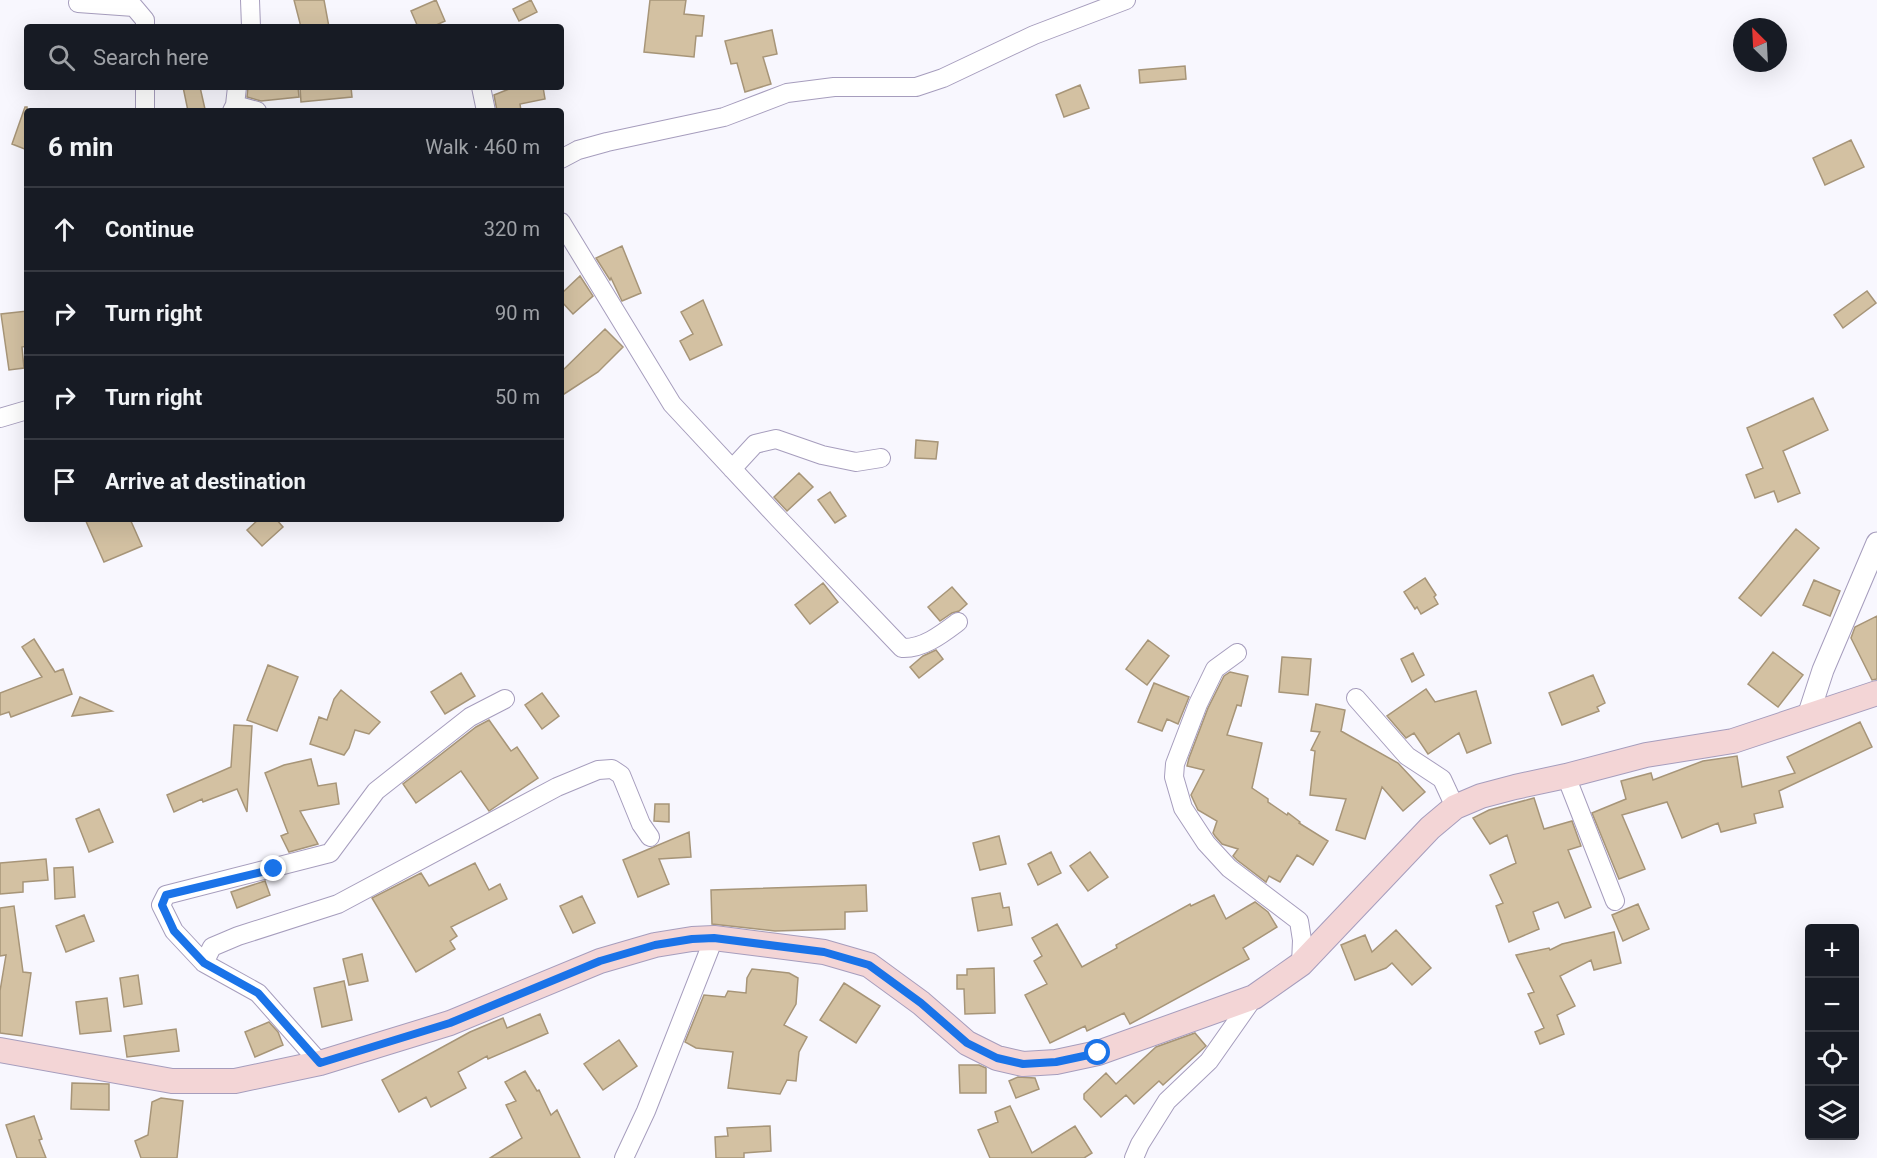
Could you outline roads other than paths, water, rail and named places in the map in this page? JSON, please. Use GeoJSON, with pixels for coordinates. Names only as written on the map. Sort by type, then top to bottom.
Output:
{"type":"FeatureCollection","features":[{"type":"Feature","properties":{"kind":"main road"},"geometry":{"type":"LineString","coordinates":[[0,1050],[172,1081],[235,1081],[320,1063],[450,1023],[600,961],[655,945],[714,938],[824,952],[869,965],[921,1003],[967,1043],[997,1058],[1023,1064],[1056,1062],[1098,1053],[1254,997],[1301,964],[1430,828],[1455,807],[1481,796],[1646,755],[1733,741],[1877,693]]}},
{"type":"Feature","properties":{"kind":"street"},"geometry":{"type":"LineString","coordinates":[[250,0],[251,24]]}},
{"type":"Feature","properties":{"kind":"street"},"geometry":{"type":"LineString","coordinates":[[564,157],[578,150],[607,142],[723,117],[787,93],[834,87],[916,87],[943,78],[1034,35],[1126,0]]}},
{"type":"Feature","properties":{"kind":"street"},"geometry":{"type":"LineString","coordinates":[[78,3],[134,7],[145,20],[145,24]]}},
{"type":"Feature","properties":{"kind":"street"},"geometry":{"type":"LineString","coordinates":[[145,90],[145,108]]}},
{"type":"Feature","properties":{"kind":"street"},"geometry":{"type":"LineString","coordinates":[[482,90],[485,108]]}},
{"type":"Feature","properties":{"kind":"street"},"geometry":{"type":"LineString","coordinates":[[235,101],[250,108]]}},
{"type":"Feature","properties":{"kind":"street"},"geometry":{"type":"LineString","coordinates":[[564,227],[672,404],[902,648],[914,648],[941,635],[958,622]]}},
{"type":"Feature","properties":{"kind":"street"},"geometry":{"type":"LineString","coordinates":[[0,418],[24,411]]}},
{"type":"Feature","properties":{"kind":"street"},"geometry":{"type":"LineString","coordinates":[[732,469],[754,444],[776,439],[822,455],[856,462],[881,458]]}},
{"type":"Feature","properties":{"kind":"street"},"geometry":{"type":"LineString","coordinates":[[1808,716],[1823,670],[1877,543]]}},
{"type":"Feature","properties":{"kind":"street"},"geometry":{"type":"LineString","coordinates":[[1236,653],[1215,669],[1190,724],[1175,764],[1174,777],[1183,808],[1206,843],[1229,868],[1299,921],[1302,940],[1301,964]]}},
{"type":"Feature","properties":{"kind":"street"},"geometry":{"type":"LineString","coordinates":[[1356,698],[1407,756],[1442,779],[1455,807]]}},
{"type":"Feature","properties":{"kind":"street"},"geometry":{"type":"LineString","coordinates":[[320,1063],[258,993],[204,963],[174,931],[162,905],[166,895],[330,853],[375,791],[470,717],[505,699]]}},
{"type":"Feature","properties":{"kind":"street"},"geometry":{"type":"LineString","coordinates":[[204,963],[212,947],[238,936],[338,904],[557,787],[598,770],[612,769],[621,775],[641,824],[650,837]]}},
{"type":"Feature","properties":{"kind":"street"},"geometry":{"type":"LineString","coordinates":[[1566,776],[1615,901]]}},
{"type":"Feature","properties":{"kind":"street"},"geometry":{"type":"LineString","coordinates":[[624,1158],[646,1111],[714,938]]}},
{"type":"Feature","properties":{"kind":"street"},"geometry":{"type":"LineString","coordinates":[[1134,1158],[1140,1144],[1167,1101],[1209,1061],[1254,997]]}}]}
